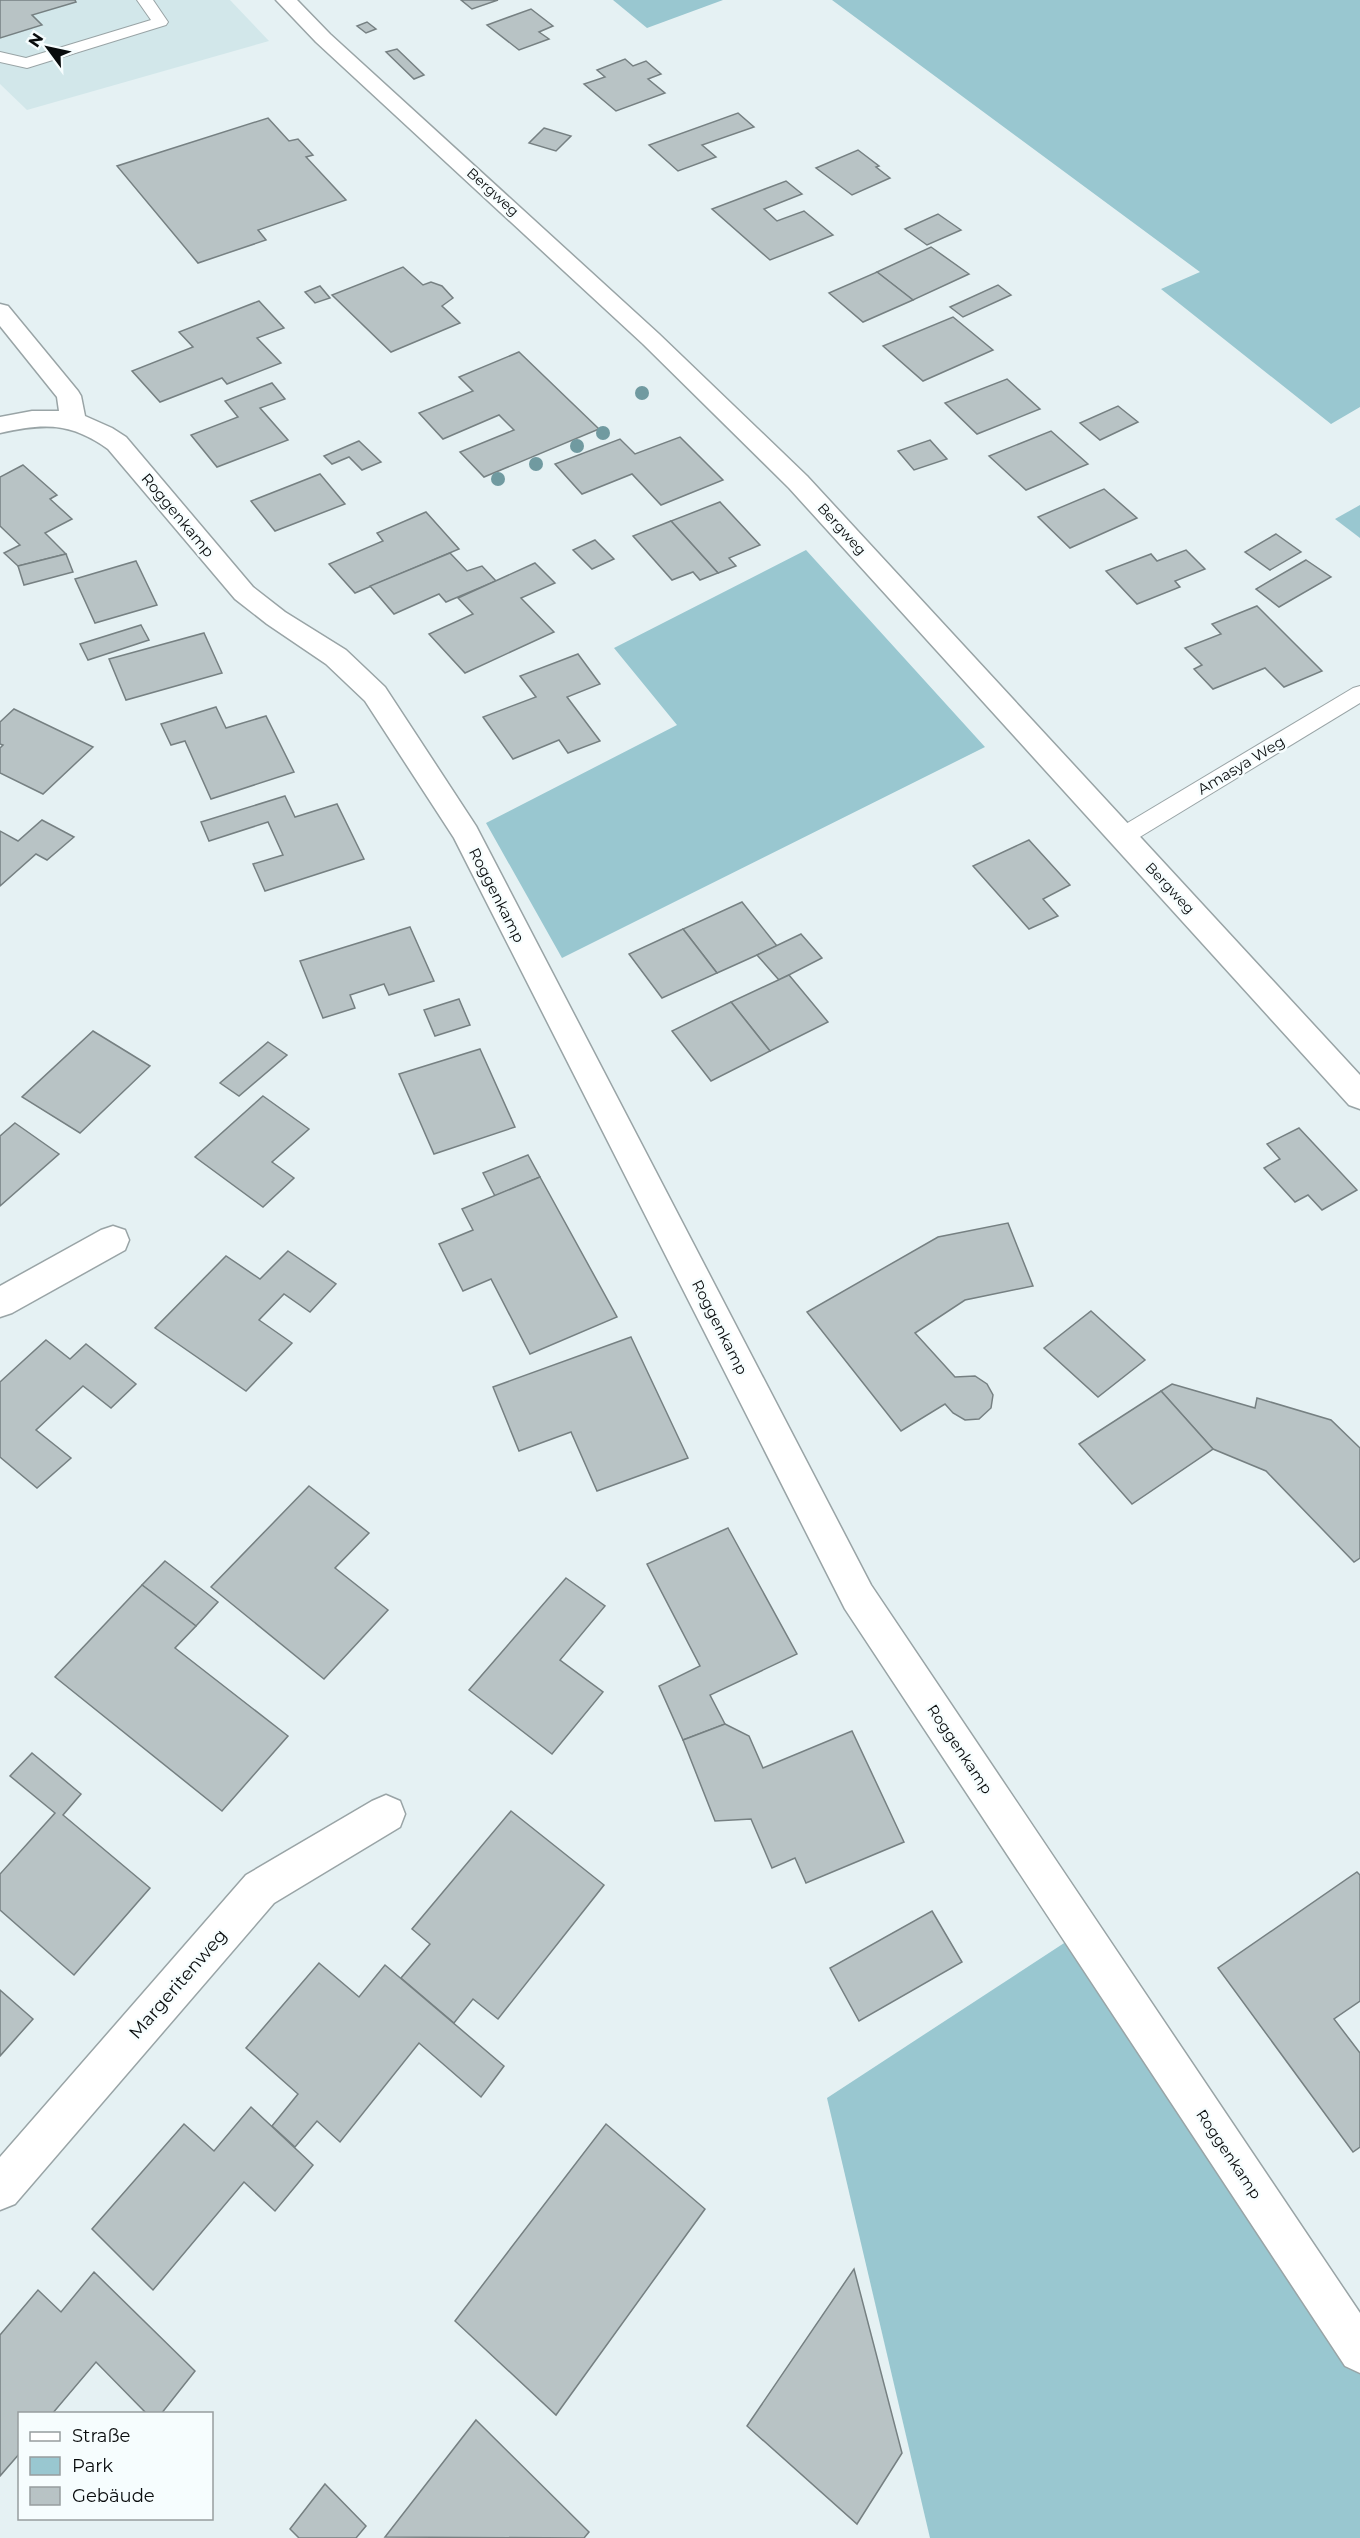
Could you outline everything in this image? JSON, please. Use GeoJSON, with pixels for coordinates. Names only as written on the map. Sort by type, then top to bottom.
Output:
{"type":"FeatureCollection","features":[{"type":"Feature","properties":{"kind":"street","name":"Bergweg"},"geometry":{"type":"LineString","coordinates":[[286,0],[323,38],[651,339],[798,482],[1122,837],[1165,880],[1357,1088]]}},
{"type":"Feature","properties":{"kind":"street"},"geometry":{"type":"LineString","coordinates":[[0,311],[69,396],[73,419]]}},
{"type":"Feature","properties":{"kind":"street","name":"Roggenkamp"},"geometry":{"type":"LineString","coordinates":[[0,425],[23,420],[73,419],[99,429],[117,443],[244,593],[276,618],[336,657],[375,694],[466,833],[858,1597],[1360,2351]]}},
{"type":"Feature","properties":{"kind":"street"},"geometry":{"type":"LineString","coordinates":[[0,1303],[113,1240]]}},
{"type":"Feature","properties":{"kind":"street","name":"Margeritenweg"},"geometry":{"type":"LineString","coordinates":[[0,2189],[260,1889],[386,1814]]}},
{"type":"Feature","properties":{"kind":"lane"},"geometry":{"type":"LineString","coordinates":[[0,57],[14,62],[27,63],[160,22],[145,0]]}},
{"type":"Feature","properties":{"kind":"lane","name":"Amasya Weg"},"geometry":{"type":"LineString","coordinates":[[1122,837],[1360,693]]}},
{"type":"Feature","properties":{"kind":"shaded area"},"geometry":{"type":"Polygon","coordinates":[[[0,0],[230,0],[269,41],[27,110],[0,84],[0,0]]]}},
{"type":"Feature","properties":{"kind":"green space"},"geometry":{"type":"Polygon","coordinates":[[[613,0],[723,0],[647,28],[613,0]]]}},
{"type":"Feature","properties":{"kind":"green space"},"geometry":{"type":"Polygon","coordinates":[[[832,0],[1360,0],[1360,407],[1331,424],[1161,289],[1200,272],[832,0]]]}},
{"type":"Feature","properties":{"kind":"green space"},"geometry":{"type":"Polygon","coordinates":[[[1360,505],[1360,538],[1335,519],[1360,505]]]}},
{"type":"Feature","properties":{"kind":"green space"},"geometry":{"type":"Polygon","coordinates":[[[806,550],[985,747],[562,958],[486,823],[677,725],[614,648],[806,550]]]}},
{"type":"Feature","properties":{"kind":"green space"},"geometry":{"type":"Polygon","coordinates":[[[1081,1932],[1360,2351],[1360,2538],[930,2538],[827,2098],[1081,1932]]]}},
{"type":"Feature","properties":{"kind":"building"},"geometry":{"type":"Polygon","coordinates":[[[0,0],[75,0],[76,2],[32,15],[42,25],[0,38],[0,0]]]}},
{"type":"Feature","properties":{"kind":"building"},"geometry":{"type":"Polygon","coordinates":[[[461,0],[498,0],[472,9],[461,0]]]}},
{"type":"Feature","properties":{"kind":"building"},"geometry":{"type":"Polygon","coordinates":[[[531,9],[553,26],[539,32],[549,39],[519,50],[487,25],[531,9]]]}},
{"type":"Feature","properties":{"kind":"building"},"geometry":{"type":"Polygon","coordinates":[[[367,22],[376,29],[366,33],[357,26],[367,22]]]}},
{"type":"Feature","properties":{"kind":"building"},"geometry":{"type":"Polygon","coordinates":[[[397,49],[424,75],[414,79],[386,52],[397,49]]]}},
{"type":"Feature","properties":{"kind":"building"},"geometry":{"type":"Polygon","coordinates":[[[625,59],[633,66],[646,61],[661,74],[648,79],[665,93],[616,111],[584,84],[605,77],[597,70],[625,59]]]}},
{"type":"Feature","properties":{"kind":"building"},"geometry":{"type":"Polygon","coordinates":[[[738,113],[754,127],[702,145],[716,157],[678,171],[649,145],[738,113]]]}},
{"type":"Feature","properties":{"kind":"building"},"geometry":{"type":"Polygon","coordinates":[[[268,118],[289,141],[298,139],[313,155],[306,157],[346,200],[258,230],[266,240],[198,263],[117,166],[268,118]]]}},
{"type":"Feature","properties":{"kind":"building"},"geometry":{"type":"Polygon","coordinates":[[[544,128],[571,136],[556,151],[529,143],[544,128]]]}},
{"type":"Feature","properties":{"kind":"building"},"geometry":{"type":"Polygon","coordinates":[[[858,150],[890,178],[852,195],[816,168],[858,150]]]}},
{"type":"Feature","properties":{"kind":"building"},"geometry":{"type":"Polygon","coordinates":[[[786,181],[802,194],[764,209],[777,221],[804,211],[833,235],[770,260],[712,209],[786,181]]]}},
{"type":"Feature","properties":{"kind":"building"},"geometry":{"type":"Polygon","coordinates":[[[938,214],[961,230],[927,245],[905,229],[938,214]]]}},
{"type":"Feature","properties":{"kind":"building"},"geometry":{"type":"Polygon","coordinates":[[[931,247],[969,274],[913,300],[877,272],[931,247]]]}},
{"type":"Feature","properties":{"kind":"building"},"geometry":{"type":"Polygon","coordinates":[[[403,267],[423,285],[431,282],[442,286],[453,298],[442,306],[460,323],[391,352],[332,295],[403,267]]]}},
{"type":"Feature","properties":{"kind":"building"},"geometry":{"type":"Polygon","coordinates":[[[877,272],[913,300],[863,322],[829,293],[877,272]]]}},
{"type":"Feature","properties":{"kind":"building"},"geometry":{"type":"Polygon","coordinates":[[[998,285],[1011,295],[963,317],[950,307],[998,285]]]}},
{"type":"Feature","properties":{"kind":"building"},"geometry":{"type":"Polygon","coordinates":[[[320,286],[330,298],[315,303],[305,292],[320,286]]]}},
{"type":"Feature","properties":{"kind":"building"},"geometry":{"type":"Polygon","coordinates":[[[259,301],[284,328],[257,338],[281,363],[227,384],[222,378],[160,402],[132,371],[193,347],[179,332],[259,301]]]}},
{"type":"Feature","properties":{"kind":"building"},"geometry":{"type":"Polygon","coordinates":[[[953,317],[993,350],[923,381],[883,346],[953,317]]]}},
{"type":"Feature","properties":{"kind":"building"},"geometry":{"type":"Polygon","coordinates":[[[519,352],[599,429],[484,477],[460,452],[514,430],[499,415],[443,439],[419,413],[473,391],[459,377],[519,352]]]}},
{"type":"Feature","properties":{"kind":"building"},"geometry":{"type":"Polygon","coordinates":[[[1007,379],[1040,409],[977,434],[945,403],[1007,379]]]}},
{"type":"Feature","properties":{"kind":"building"},"geometry":{"type":"Polygon","coordinates":[[[272,383],[285,399],[260,408],[288,440],[217,467],[191,435],[238,417],[225,401],[272,383]]]}},
{"type":"Feature","properties":{"kind":"building"},"geometry":{"type":"Polygon","coordinates":[[[1118,406],[1138,422],[1100,440],[1080,423],[1118,406]]]}},
{"type":"Feature","properties":{"kind":"building"},"geometry":{"type":"Polygon","coordinates":[[[1051,431],[1088,464],[1026,490],[989,456],[1051,431]]]}},
{"type":"Feature","properties":{"kind":"building"},"geometry":{"type":"Polygon","coordinates":[[[680,437],[723,480],[661,505],[632,474],[582,494],[555,464],[620,439],[635,454],[680,437]]]}},
{"type":"Feature","properties":{"kind":"building"},"geometry":{"type":"Polygon","coordinates":[[[930,440],[947,459],[914,470],[898,451],[930,440]]]}},
{"type":"Feature","properties":{"kind":"building"},"geometry":{"type":"Polygon","coordinates":[[[359,441],[381,462],[362,470],[349,457],[332,464],[324,456],[359,441]]]}},
{"type":"Feature","properties":{"kind":"building"},"geometry":{"type":"Polygon","coordinates":[[[23,465],[57,495],[50,499],[72,519],[45,533],[66,554],[18,566],[4,553],[20,545],[0,526],[0,477],[23,465]]]}},
{"type":"Feature","properties":{"kind":"building"},"geometry":{"type":"Polygon","coordinates":[[[320,474],[345,504],[275,531],[251,501],[320,474]]]}},
{"type":"Feature","properties":{"kind":"building"},"geometry":{"type":"Polygon","coordinates":[[[1104,489],[1137,518],[1070,548],[1038,517],[1104,489]]]}},
{"type":"Feature","properties":{"kind":"building"},"geometry":{"type":"Polygon","coordinates":[[[720,502],[760,545],[729,558],[736,566],[718,573],[671,521],[720,502]]]}},
{"type":"Feature","properties":{"kind":"building"},"geometry":{"type":"Polygon","coordinates":[[[426,512],[459,549],[355,593],[329,564],[383,541],[377,533],[426,512]]]}},
{"type":"Feature","properties":{"kind":"building"},"geometry":{"type":"Polygon","coordinates":[[[671,521],[718,573],[700,580],[693,572],[672,580],[633,536],[671,521]]]}},
{"type":"Feature","properties":{"kind":"building"},"geometry":{"type":"Polygon","coordinates":[[[1276,534],[1301,552],[1270,570],[1245,552],[1276,534]]]}},
{"type":"Feature","properties":{"kind":"building"},"geometry":{"type":"Polygon","coordinates":[[[595,540],[614,559],[592,569],[573,550],[595,540]]]}},
{"type":"Feature","properties":{"kind":"building"},"geometry":{"type":"Polygon","coordinates":[[[1186,550],[1205,569],[1175,581],[1180,587],[1137,604],[1106,571],[1151,554],[1157,561],[1186,550]]]}},
{"type":"Feature","properties":{"kind":"building"},"geometry":{"type":"Polygon","coordinates":[[[450,553],[467,571],[482,566],[496,581],[446,602],[439,594],[394,614],[370,586],[450,553]]]}},
{"type":"Feature","properties":{"kind":"building"},"geometry":{"type":"Polygon","coordinates":[[[66,554],[73,572],[24,585],[18,566],[66,554]]]}},
{"type":"Feature","properties":{"kind":"building"},"geometry":{"type":"Polygon","coordinates":[[[1306,560],[1331,577],[1279,607],[1256,589],[1306,560]]]}},
{"type":"Feature","properties":{"kind":"building"},"geometry":{"type":"Polygon","coordinates":[[[136,561],[157,605],[95,623],[75,579],[136,561]]]}},
{"type":"Feature","properties":{"kind":"building"},"geometry":{"type":"Polygon","coordinates":[[[535,563],[555,583],[521,598],[554,632],[465,673],[429,634],[473,614],[458,598],[535,563]]]}},
{"type":"Feature","properties":{"kind":"building"},"geometry":{"type":"Polygon","coordinates":[[[1257,606],[1322,671],[1284,687],[1265,668],[1213,689],[1194,669],[1202,665],[1185,648],[1221,634],[1212,624],[1257,606]]]}},
{"type":"Feature","properties":{"kind":"building"},"geometry":{"type":"Polygon","coordinates":[[[141,625],[149,640],[88,660],[80,644],[141,625]]]}},
{"type":"Feature","properties":{"kind":"building"},"geometry":{"type":"Polygon","coordinates":[[[204,633],[222,673],[126,700],[109,659],[204,633]]]}},
{"type":"Feature","properties":{"kind":"building"},"geometry":{"type":"Polygon","coordinates":[[[578,654],[600,684],[567,697],[600,741],[568,753],[559,740],[513,759],[483,717],[536,697],[520,676],[578,654]]]}},
{"type":"Feature","properties":{"kind":"building"},"geometry":{"type":"Polygon","coordinates":[[[216,707],[226,728],[266,716],[294,772],[211,799],[185,741],[171,745],[161,724],[216,707]]]}},
{"type":"Feature","properties":{"kind":"building"},"geometry":{"type":"Polygon","coordinates":[[[14,709],[93,747],[43,794],[0,773],[0,748],[3,745],[0,744],[0,722],[14,709]]]}},
{"type":"Feature","properties":{"kind":"building"},"geometry":{"type":"Polygon","coordinates":[[[285,796],[295,817],[337,804],[364,859],[265,891],[253,864],[283,855],[268,822],[209,841],[201,822],[285,796]]]}},
{"type":"Feature","properties":{"kind":"building"},"geometry":{"type":"Polygon","coordinates":[[[42,820],[74,837],[47,860],[36,854],[0,886],[0,831],[18,841],[42,820]]]}},
{"type":"Feature","properties":{"kind":"building"},"geometry":{"type":"Polygon","coordinates":[[[1029,840],[1070,885],[1043,899],[1058,916],[1029,929],[973,866],[1029,840]]]}},
{"type":"Feature","properties":{"kind":"building"},"geometry":{"type":"Polygon","coordinates":[[[742,902],[777,946],[717,973],[683,929],[742,902]]]}},
{"type":"Feature","properties":{"kind":"building"},"geometry":{"type":"Polygon","coordinates":[[[410,927],[434,981],[389,995],[384,984],[350,995],[355,1008],[323,1018],[300,961],[410,927]]]}},
{"type":"Feature","properties":{"kind":"building"},"geometry":{"type":"Polygon","coordinates":[[[683,929],[717,973],[662,998],[629,954],[683,929]]]}},
{"type":"Feature","properties":{"kind":"building"},"geometry":{"type":"Polygon","coordinates":[[[801,934],[822,958],[779,980],[757,955],[801,934]]]}},
{"type":"Feature","properties":{"kind":"building"},"geometry":{"type":"Polygon","coordinates":[[[789,975],[828,1022],[770,1051],[731,1002],[789,975]]]}},
{"type":"Feature","properties":{"kind":"building"},"geometry":{"type":"Polygon","coordinates":[[[459,999],[470,1025],[435,1036],[424,1010],[459,999]]]}},
{"type":"Feature","properties":{"kind":"building"},"geometry":{"type":"Polygon","coordinates":[[[731,1002],[770,1051],[711,1081],[672,1031],[731,1002]]]}},
{"type":"Feature","properties":{"kind":"building"},"geometry":{"type":"Polygon","coordinates":[[[93,1031],[150,1066],[80,1133],[22,1097],[93,1031]]]}},
{"type":"Feature","properties":{"kind":"building"},"geometry":{"type":"Polygon","coordinates":[[[268,1042],[287,1055],[239,1096],[220,1083],[268,1042]]]}},
{"type":"Feature","properties":{"kind":"building"},"geometry":{"type":"Polygon","coordinates":[[[480,1049],[515,1127],[434,1154],[399,1074],[480,1049]]]}},
{"type":"Feature","properties":{"kind":"building"},"geometry":{"type":"Polygon","coordinates":[[[263,1096],[309,1129],[272,1162],[294,1178],[263,1207],[195,1157],[263,1096]]]}},
{"type":"Feature","properties":{"kind":"building"},"geometry":{"type":"Polygon","coordinates":[[[15,1123],[59,1154],[0,1206],[0,1136],[15,1123]]]}},
{"type":"Feature","properties":{"kind":"building"},"geometry":{"type":"Polygon","coordinates":[[[1299,1128],[1357,1190],[1322,1210],[1308,1195],[1295,1202],[1264,1168],[1280,1159],[1267,1144],[1299,1128]]]}},
{"type":"Feature","properties":{"kind":"building"},"geometry":{"type":"Polygon","coordinates":[[[528,1155],[540,1177],[495,1196],[483,1173],[528,1155]]]}},
{"type":"Feature","properties":{"kind":"building"},"geometry":{"type":"Polygon","coordinates":[[[540,1177],[617,1317],[530,1354],[491,1279],[463,1291],[439,1244],[473,1230],[462,1209],[540,1177]]]}},
{"type":"Feature","properties":{"kind":"building"},"geometry":{"type":"Polygon","coordinates":[[[1008,1223],[1033,1286],[965,1300],[915,1333],[955,1377],[975,1376],[987,1384],[993,1395],[991,1408],[979,1419],[965,1420],[953,1413],[945,1404],[901,1431],[807,1312],[938,1237],[1008,1223]]]}},
{"type":"Feature","properties":{"kind":"building"},"geometry":{"type":"Polygon","coordinates":[[[288,1251],[336,1284],[310,1312],[284,1294],[259,1320],[292,1343],[246,1391],[155,1328],[226,1256],[260,1279],[288,1251]]]}},
{"type":"Feature","properties":{"kind":"building"},"geometry":{"type":"Polygon","coordinates":[[[1091,1311],[1145,1360],[1098,1397],[1044,1348],[1091,1311]]]}},
{"type":"Feature","properties":{"kind":"building"},"geometry":{"type":"Polygon","coordinates":[[[631,1337],[688,1458],[597,1491],[571,1432],[519,1451],[493,1387],[631,1337]]]}},
{"type":"Feature","properties":{"kind":"building"},"geometry":{"type":"Polygon","coordinates":[[[46,1340],[70,1359],[86,1344],[136,1384],[111,1408],[83,1386],[36,1430],[71,1458],[37,1488],[0,1457],[0,1382],[46,1340]]]}},
{"type":"Feature","properties":{"kind":"building"},"geometry":{"type":"Polygon","coordinates":[[[1172,1384],[1255,1408],[1257,1398],[1331,1420],[1360,1448],[1360,1558],[1354,1562],[1266,1471],[1213,1449],[1161,1391],[1172,1384]]]}},
{"type":"Feature","properties":{"kind":"building"},"geometry":{"type":"Polygon","coordinates":[[[1161,1391],[1213,1449],[1132,1504],[1079,1444],[1161,1391]]]}},
{"type":"Feature","properties":{"kind":"building"},"geometry":{"type":"Polygon","coordinates":[[[309,1486],[369,1533],[335,1568],[388,1610],[324,1679],[211,1587],[309,1486]]]}},
{"type":"Feature","properties":{"kind":"building"},"geometry":{"type":"Polygon","coordinates":[[[728,1528],[797,1654],[710,1695],[725,1724],[683,1740],[659,1686],[700,1666],[647,1564],[728,1528]]]}},
{"type":"Feature","properties":{"kind":"building"},"geometry":{"type":"Polygon","coordinates":[[[165,1561],[218,1602],[196,1626],[142,1585],[165,1561]]]}},
{"type":"Feature","properties":{"kind":"building"},"geometry":{"type":"Polygon","coordinates":[[[566,1578],[605,1606],[560,1660],[603,1692],[552,1754],[469,1690],[566,1578]]]}},
{"type":"Feature","properties":{"kind":"building"},"geometry":{"type":"Polygon","coordinates":[[[142,1585],[196,1626],[175,1648],[288,1736],[222,1811],[55,1677],[142,1585]]]}},
{"type":"Feature","properties":{"kind":"building"},"geometry":{"type":"Polygon","coordinates":[[[725,1724],[749,1736],[763,1768],[852,1731],[904,1842],[806,1883],[795,1858],[772,1868],[751,1819],[715,1821],[683,1740],[725,1724]]]}},
{"type":"Feature","properties":{"kind":"building"},"geometry":{"type":"Polygon","coordinates":[[[32,1753],[81,1794],[63,1815],[150,1888],[74,1975],[0,1910],[0,1874],[55,1813],[10,1776],[32,1753]]]}},
{"type":"Feature","properties":{"kind":"building"},"geometry":{"type":"Polygon","coordinates":[[[511,1811],[604,1885],[498,2019],[473,1999],[454,2023],[401,1978],[430,1944],[412,1929],[511,1811]]]}},
{"type":"Feature","properties":{"kind":"building"},"geometry":{"type":"Polygon","coordinates":[[[1357,1872],[1360,1875],[1360,2001],[1334,2019],[1360,2053],[1360,2147],[1353,2152],[1218,1968],[1357,1872]]]}},
{"type":"Feature","properties":{"kind":"building"},"geometry":{"type":"Polygon","coordinates":[[[932,1911],[962,1962],[859,2021],[830,1968],[932,1911]]]}},
{"type":"Feature","properties":{"kind":"building"},"geometry":{"type":"Polygon","coordinates":[[[319,1963],[359,1997],[385,1965],[504,2066],[481,2097],[419,2043],[340,2142],[317,2121],[295,2147],[272,2126],[298,2094],[246,2048],[319,1963]]]}},
{"type":"Feature","properties":{"kind":"building"},"geometry":{"type":"Polygon","coordinates":[[[0,1990],[33,2019],[0,2056],[0,1990]]]}},
{"type":"Feature","properties":{"kind":"building"},"geometry":{"type":"Polygon","coordinates":[[[251,2107],[313,2165],[275,2211],[244,2182],[153,2290],[92,2229],[184,2124],[214,2151],[251,2107]]]}},
{"type":"Feature","properties":{"kind":"building"},"geometry":{"type":"Polygon","coordinates":[[[606,2124],[705,2209],[556,2415],[455,2321],[606,2124]]]}},
{"type":"Feature","properties":{"kind":"building"},"geometry":{"type":"Polygon","coordinates":[[[854,2269],[902,2453],[857,2524],[747,2426],[854,2269]]]}},
{"type":"Feature","properties":{"kind":"building"},"geometry":{"type":"Polygon","coordinates":[[[94,2272],[195,2371],[163,2412],[145,2412],[96,2362],[54,2412],[18,2412],[18,2455],[0,2476],[0,2335],[38,2290],[61,2312],[94,2272]]]}},
{"type":"Feature","properties":{"kind":"building"},"geometry":{"type":"Polygon","coordinates":[[[476,2420],[589,2532],[584,2538],[385,2537],[476,2420]]]}},
{"type":"Feature","properties":{"kind":"building"},"geometry":{"type":"Polygon","coordinates":[[[325,2484],[366,2526],[356,2538],[299,2538],[290,2529],[325,2484]]]}}]}
